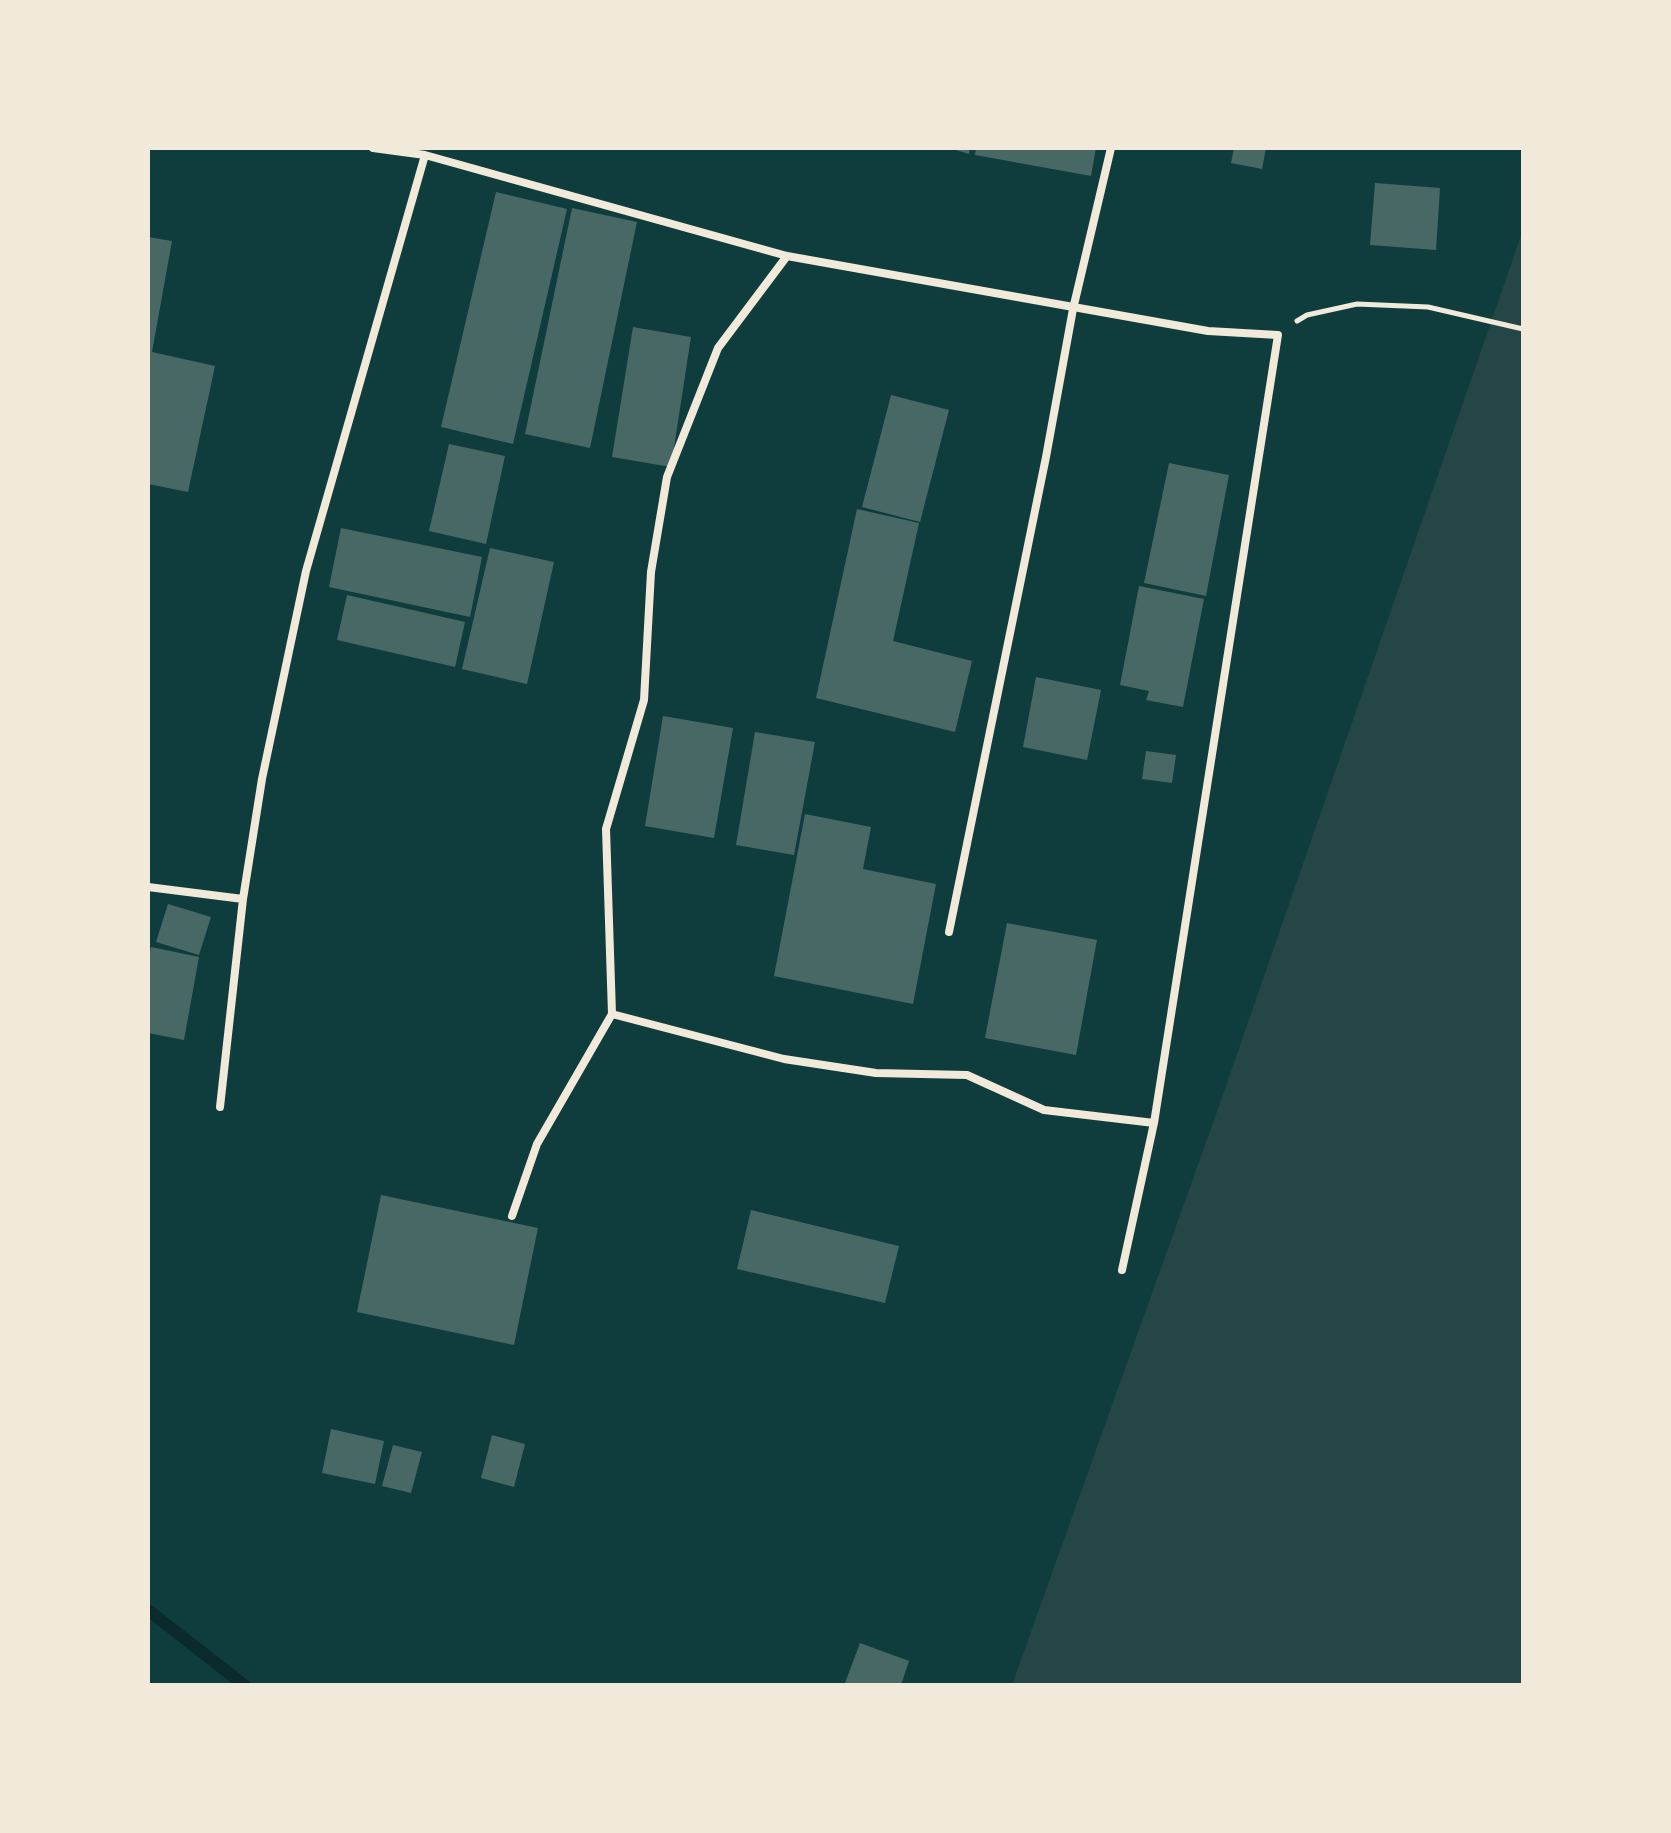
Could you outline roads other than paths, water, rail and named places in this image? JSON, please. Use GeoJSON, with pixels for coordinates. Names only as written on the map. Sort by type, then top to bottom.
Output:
{"type":"FeatureCollection","features":[{"type":"Feature","properties":{"kind":"street"},"geometry":{"type":"LineString","coordinates":[[373,148],[425,155],[787,256],[1208,331],[1278,335],[1154,1123],[1122,1270]]}},
{"type":"Feature","properties":{"kind":"street"},"geometry":{"type":"LineString","coordinates":[[949,932],[1046,457],[1073,309],[1111,148]]}},
{"type":"Feature","properties":{"kind":"street"},"geometry":{"type":"LineString","coordinates":[[220,1107],[243,899],[262,779],[306,571],[425,155]]}},
{"type":"Feature","properties":{"kind":"street"},"geometry":{"type":"LineString","coordinates":[[512,1216],[537,1144],[612,1014],[606,829],[644,700],[651,572],[667,477],[718,348],[787,256]]}},
{"type":"Feature","properties":{"kind":"street"},"geometry":{"type":"LineString","coordinates":[[148,887],[243,899]]}},
{"type":"Feature","properties":{"kind":"street"},"geometry":{"type":"LineString","coordinates":[[612,1014],[784,1059],[876,1073],[967,1075],[1044,1110],[1154,1123]]}},
{"type":"Feature","properties":{"kind":"waterway"},"geometry":{"type":"LineString","coordinates":[[148,1610],[244,1685]]}}]}
